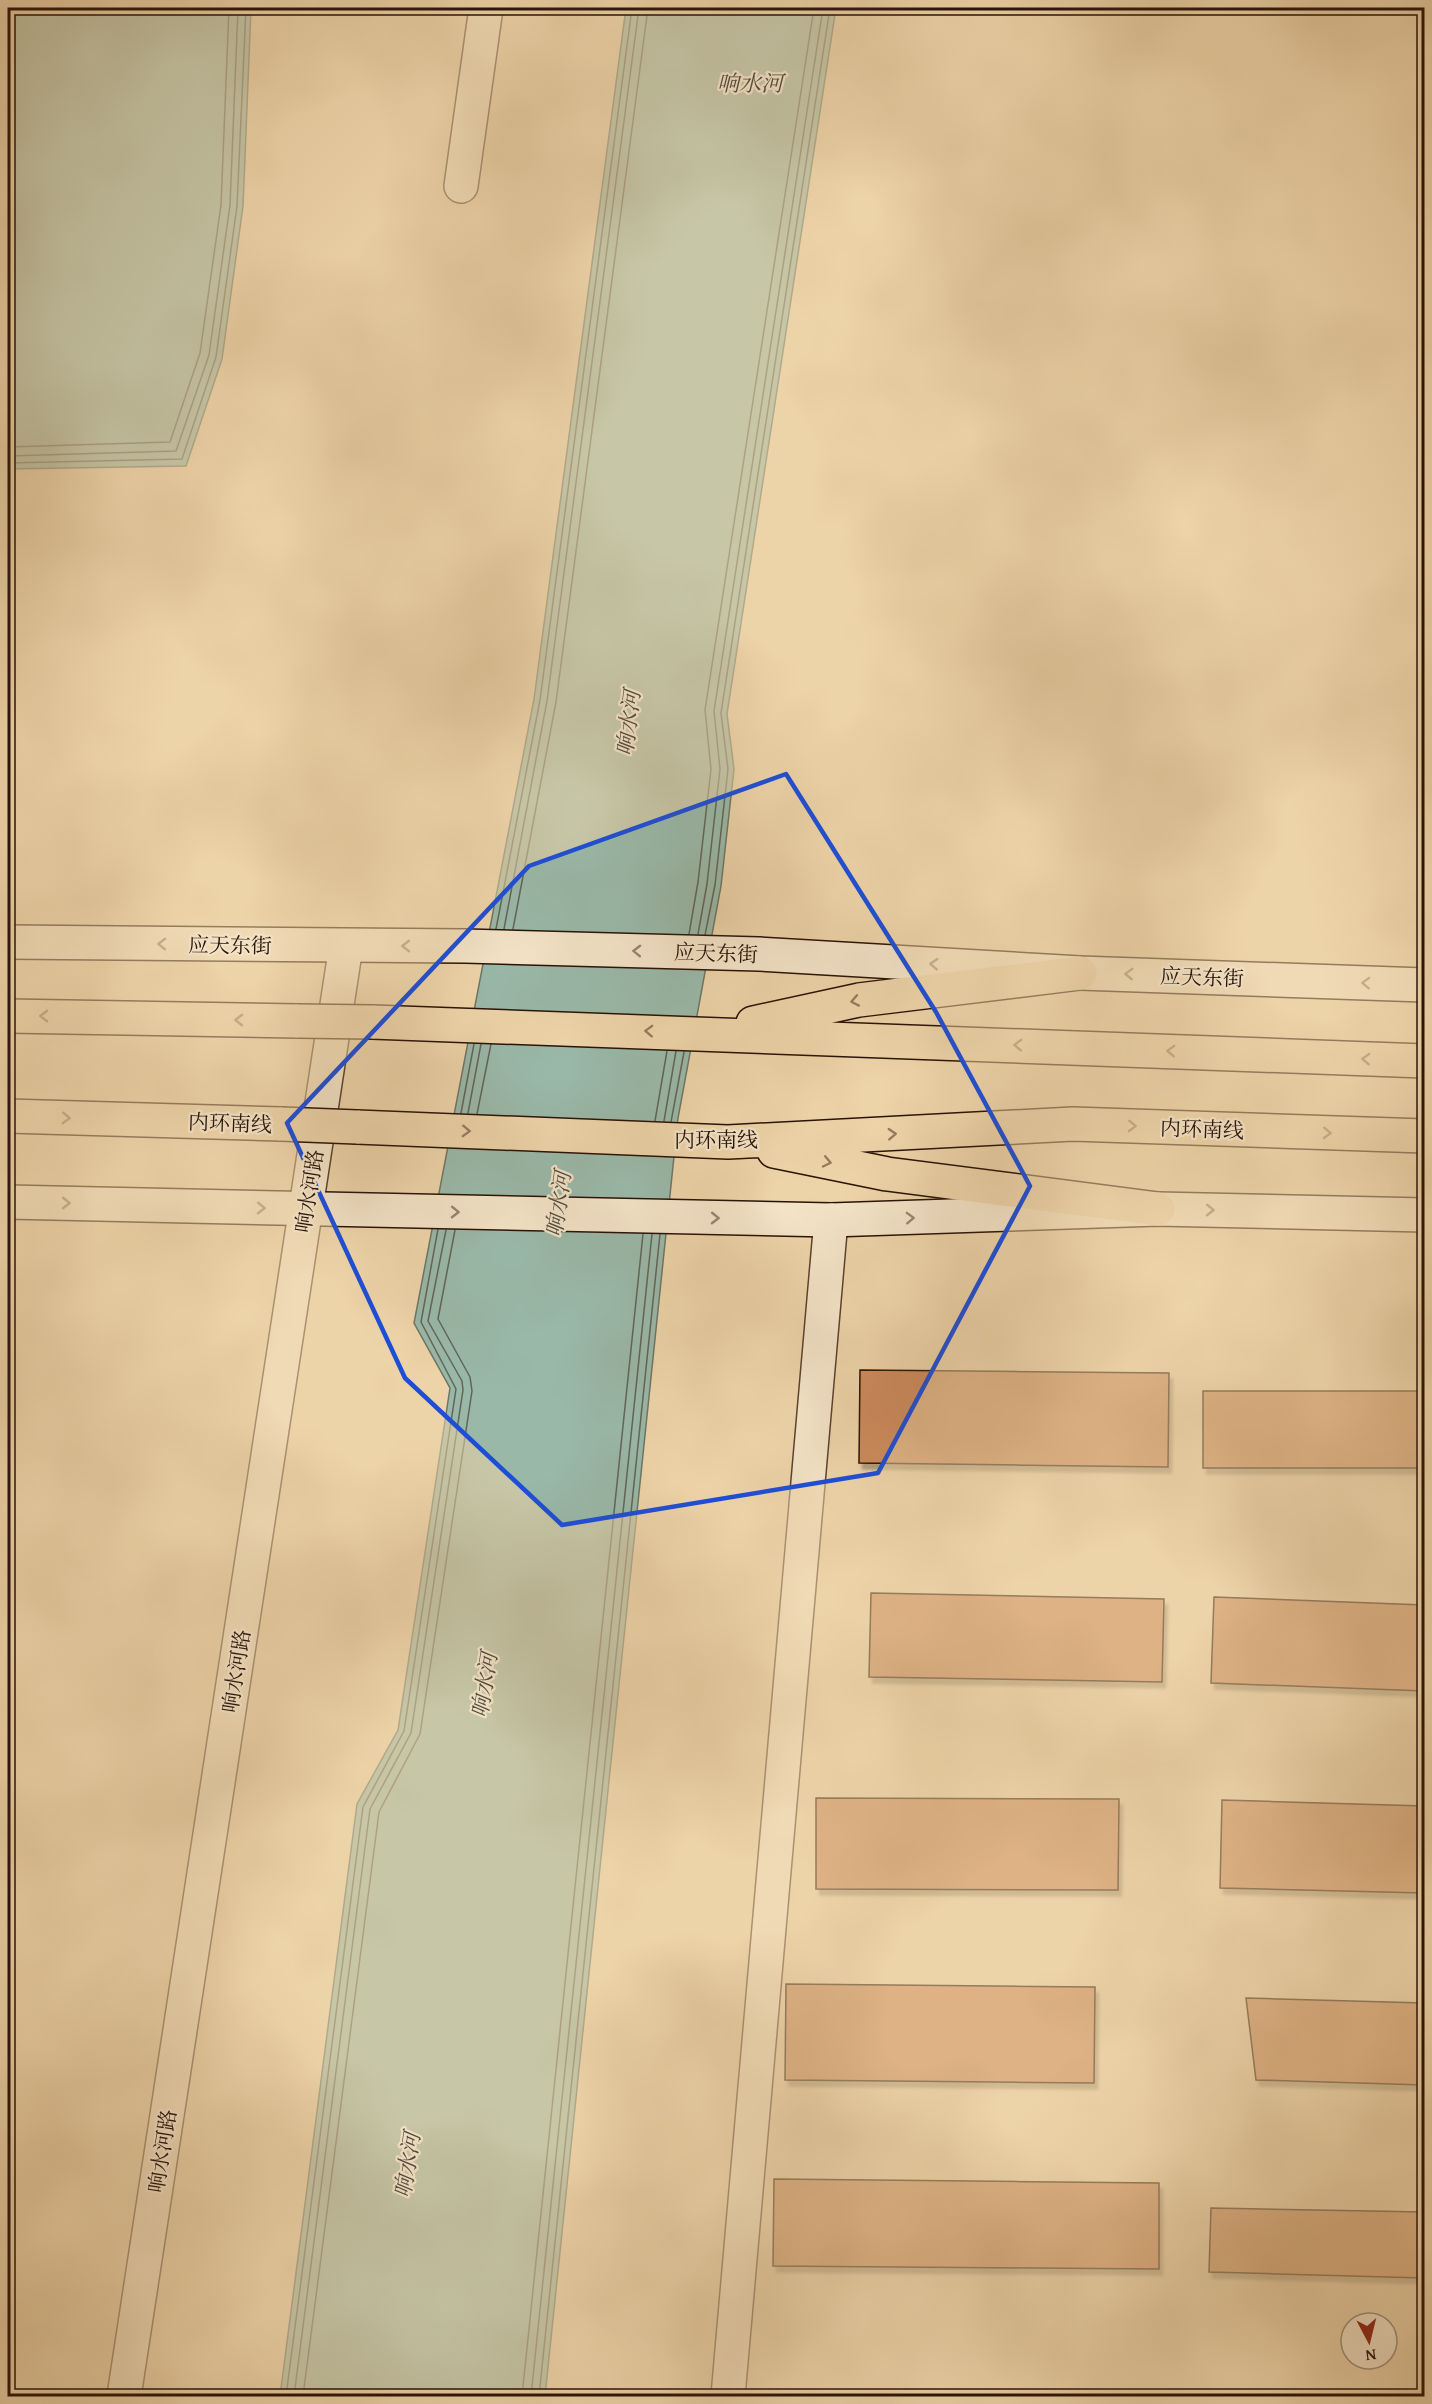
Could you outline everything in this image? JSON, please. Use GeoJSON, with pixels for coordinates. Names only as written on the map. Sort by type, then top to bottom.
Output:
{"type":"FeatureCollection","features":[{"type":"Feature","properties":{"kind":"highway"},"geometry":{"type":"LineString","coordinates":[[708,1033],[859,1000],[1080,972]]}},
{"type":"Feature","properties":{"kind":"highway"},"geometry":{"type":"LineString","coordinates":[[8,1016],[426,1023],[1425,1061]]}},
{"type":"Feature","properties":{"kind":"highway","name":"内环南线"},"geometry":{"type":"LineString","coordinates":[[8,1116],[408,1128],[728,1142],[1073,1124],[1425,1136]]}},
{"type":"Feature","properties":{"kind":"highway"},"geometry":{"type":"LineString","coordinates":[[728,1142],[887,1174],[1158,1209]]}},
{"type":"Feature","properties":{"kind":"main road"},"geometry":{"type":"LineString","coordinates":[[461,186],[486,8]]}},
{"type":"Feature","properties":{"kind":"main road","name":"应天东街"},"geometry":{"type":"LineString","coordinates":[[8,942],[465,946],[759,954],[1080,972],[1425,985]]}},
{"type":"Feature","properties":{"kind":"main road","name":"响水河路"},"geometry":{"type":"LineString","coordinates":[[124,2397],[346,946]]}},
{"type":"Feature","properties":{"kind":"main road"},"geometry":{"type":"LineString","coordinates":[[8,1202],[831,1220],[1158,1209],[1425,1215]]}},
{"type":"Feature","properties":{"kind":"main road"},"geometry":{"type":"LineString","coordinates":[[728,2397],[831,1220]]}},
{"type":"Feature","properties":{"kind":"highlighted area"},"geometry":{"type":"Polygon","coordinates":[[[786,774],[936,1012],[1030,1186],[878,1473],[562,1525],[405,1378],[287,1123],[529,866],[786,774]]]}},
{"type":"Feature","properties":{"kind":"water"},"geometry":{"type":"Polygon","coordinates":[[[8,8],[251,8],[243,206],[222,359],[186,466],[8,469],[8,8]]]}},
{"type":"Feature","properties":{"kind":"water","name":"响水河"},"geometry":{"type":"Polygon","coordinates":[[[626,8],[836,8],[727,714],[734,769],[721,886],[678,1118],[545,2396],[280,2396],[357,1804],[398,1730],[450,1388],[414,1323],[534,699],[626,8]]]}},
{"type":"Feature","properties":{"kind":"building"},"geometry":{"type":"Polygon","coordinates":[[[860,1370],[1169,1373],[1168,1467],[859,1463],[860,1370]]]}},
{"type":"Feature","properties":{"kind":"building"},"geometry":{"type":"Polygon","coordinates":[[[1203,1391],[1424,1391],[1424,1468],[1203,1468],[1203,1391]]]}},
{"type":"Feature","properties":{"kind":"building"},"geometry":{"type":"Polygon","coordinates":[[[871,1593],[1164,1599],[1162,1682],[869,1677],[871,1593]]]}},
{"type":"Feature","properties":{"kind":"building"},"geometry":{"type":"Polygon","coordinates":[[[1214,1597],[1424,1605],[1424,1691],[1211,1683],[1214,1597]]]}},
{"type":"Feature","properties":{"kind":"building"},"geometry":{"type":"Polygon","coordinates":[[[816,1798],[1119,1799],[1118,1890],[816,1889],[816,1798]]]}},
{"type":"Feature","properties":{"kind":"building"},"geometry":{"type":"Polygon","coordinates":[[[1222,1800],[1424,1806],[1424,1893],[1220,1888],[1222,1800]]]}},
{"type":"Feature","properties":{"kind":"building"},"geometry":{"type":"Polygon","coordinates":[[[786,1984],[1095,1987],[1094,2083],[785,2080],[786,1984]]]}},
{"type":"Feature","properties":{"kind":"building"},"geometry":{"type":"Polygon","coordinates":[[[1246,1998],[1424,2003],[1424,2085],[1256,2080],[1246,1998]]]}},
{"type":"Feature","properties":{"kind":"building"},"geometry":{"type":"Polygon","coordinates":[[[774,2179],[1159,2183],[1159,2269],[773,2266],[774,2179]]]}},
{"type":"Feature","properties":{"kind":"building"},"geometry":{"type":"Polygon","coordinates":[[[1211,2208],[1424,2212],[1424,2278],[1209,2272],[1211,2208]]]}},
{"type":"Feature","properties":{"kind":"building"},"geometry":{"type":"Polygon","coordinates":[[[740,2391],[846,2396],[739,2396],[740,2391]]]}}]}
